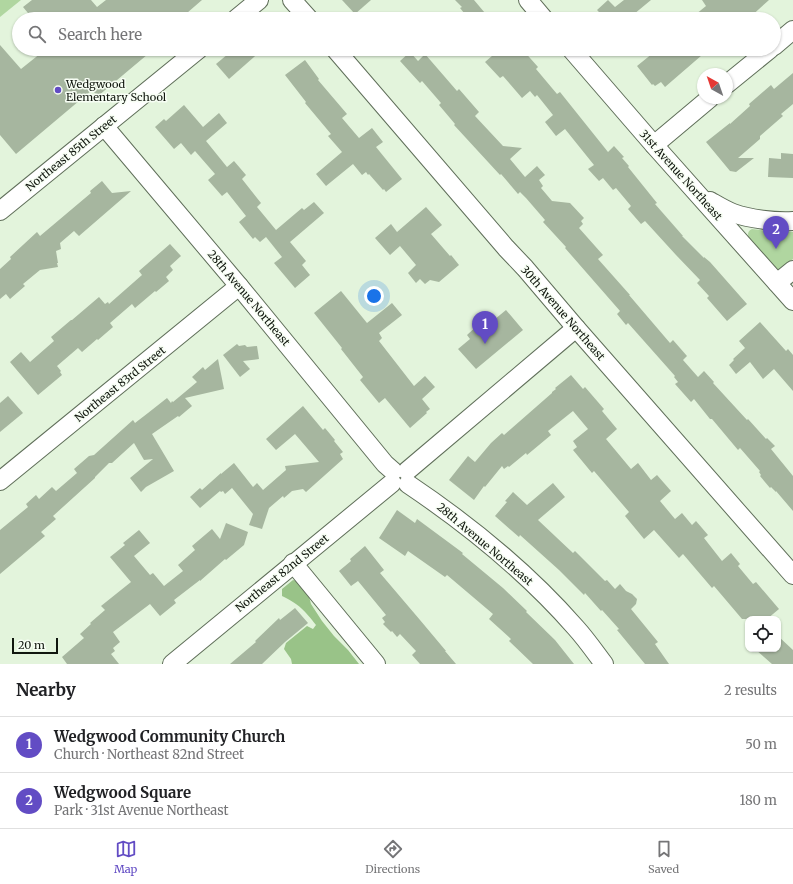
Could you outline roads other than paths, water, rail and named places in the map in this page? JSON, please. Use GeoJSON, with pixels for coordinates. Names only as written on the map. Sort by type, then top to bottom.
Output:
{"type":"FeatureCollection","features":[{"type":"Feature","properties":{"kind":"street"},"geometry":{"type":"LineString","coordinates":[[244,12],[259,0]]}},
{"type":"Feature","properties":{"kind":"street"},"geometry":{"type":"LineString","coordinates":[[292,0],[303,12]]}},
{"type":"Feature","properties":{"kind":"street"},"geometry":{"type":"LineString","coordinates":[[781,40],[793,30]]}},
{"type":"Feature","properties":{"kind":"street","name":"Northeast 85th Street"},"geometry":{"type":"LineString","coordinates":[[0,211],[190,56]]}},
{"type":"Feature","properties":{"kind":"street","name":"30th Avenue Northeast"},"geometry":{"type":"LineString","coordinates":[[340,56],[793,575]]}},
{"type":"Feature","properties":{"kind":"street","name":"31st Avenue Northeast"},"geometry":{"type":"LineString","coordinates":[[576,56],[793,301]]}},
{"type":"Feature","properties":{"kind":"street"},"geometry":{"type":"LineString","coordinates":[[733,79],[761,56]]}},
{"type":"Feature","properties":{"kind":"street"},"geometry":{"type":"LineString","coordinates":[[654,145],[703,104]]}},
{"type":"Feature","properties":{"kind":"street","name":"28th Avenue Northeast"},"geometry":{"type":"LineString","coordinates":[[104,126],[239,286],[385,464],[400,477],[455,517],[507,560],[543,593],[577,628],[604,664]]}},
{"type":"Feature","properties":{"kind":"street"},"geometry":{"type":"LineString","coordinates":[[699,195],[741,216],[793,221]]}},
{"type":"Feature","properties":{"kind":"street"},"geometry":{"type":"LineString","coordinates":[[777,283],[793,270]]}},
{"type":"Feature","properties":{"kind":"street","name":"Northeast 83rd Street"},"geometry":{"type":"LineString","coordinates":[[0,481],[239,286]]}},
{"type":"Feature","properties":{"kind":"street","name":"Northeast 82nd Street"},"geometry":{"type":"LineString","coordinates":[[172,664],[293,563],[400,477],[576,328]]}},
{"type":"Feature","properties":{"kind":"street"},"geometry":{"type":"LineString","coordinates":[[293,563],[376,664]]}},
{"type":"Feature","properties":{"kind":"place","name":"Wedgwood Elementary School"},"geometry":{"type":"Point","coordinates":[58,90]}},
{"type":"Feature","properties":{"kind":"place","name":"Wedgwood Square"},"geometry":{"type":"Point","coordinates":[776,249]}},
{"type":"Feature","properties":{"kind":"place","name":"Wedgwood Community Church"},"geometry":{"type":"Point","coordinates":[485,344]}}]}
